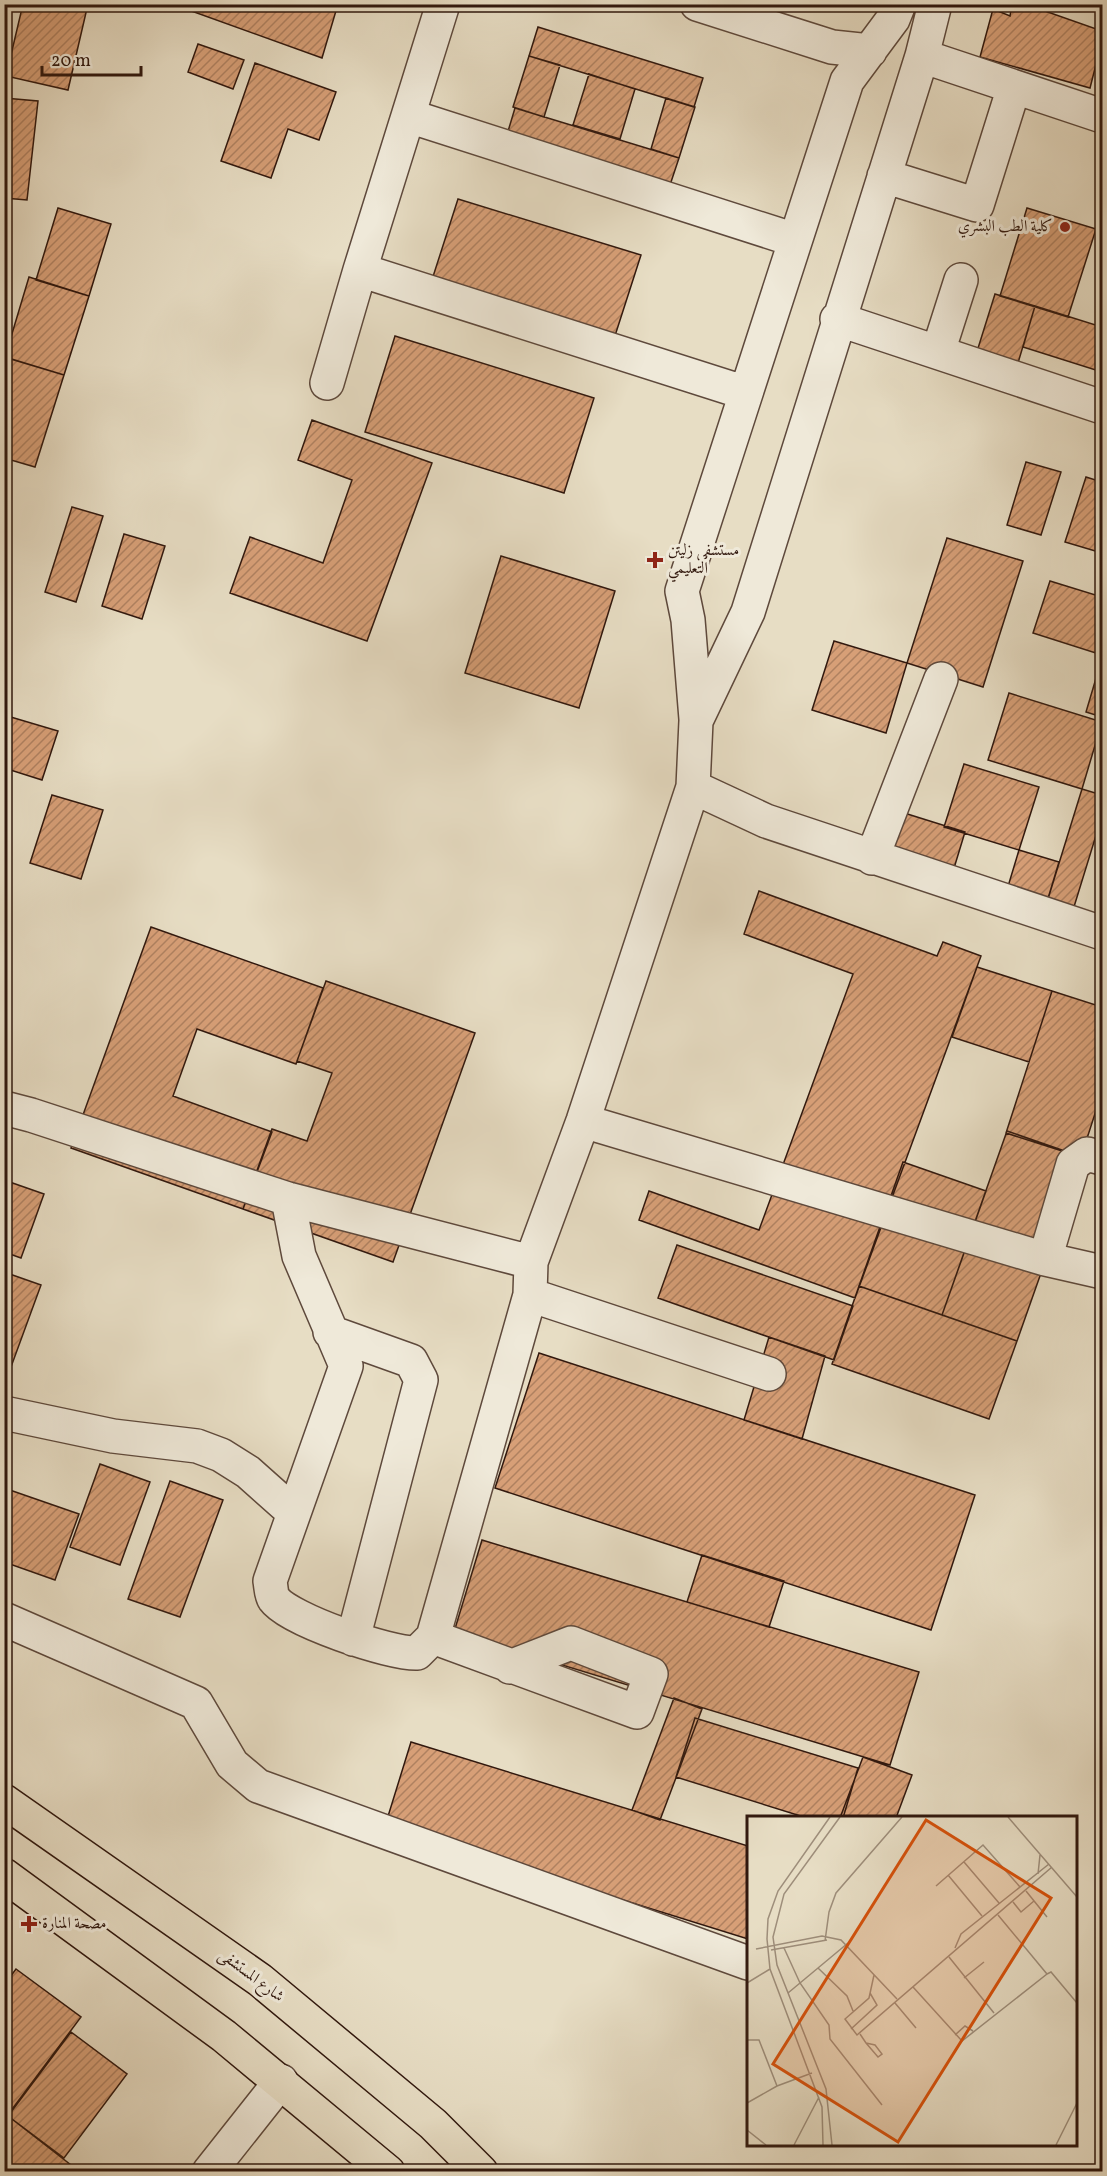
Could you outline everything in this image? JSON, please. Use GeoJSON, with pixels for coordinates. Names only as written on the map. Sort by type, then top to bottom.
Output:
{"type":"FeatureCollection","features":[{"type":"Feature","properties":{"kind":"main road","name":"شارع المستشفى"},"geometry":{"type":"LineString","coordinates":[[4,1801],[260,1980],[433,2124],[481,2172]]}},
{"type":"Feature","properties":{"kind":"main road"},"geometry":{"type":"LineString","coordinates":[[4,1875],[224,2036],[388,2172]]}},
{"type":"Feature","properties":{"kind":"street"},"geometry":{"type":"LineString","coordinates":[[327,383],[443,4]]}},
{"type":"Feature","properties":{"kind":"street"},"geometry":{"type":"LineString","coordinates":[[697,4],[832,47],[870,51]]}},
{"type":"Feature","properties":{"kind":"street"},"geometry":{"type":"LineString","coordinates":[[288,1199],[299,1256],[346,1366],[270,1581],[273,1598],[285,1608],[352,1639],[405,1653],[417,1653],[433,1638],[530,1295],[531,1262],[583,1121],[693,787],[696,721],[688,620],[682,591],[846,81],[893,19],[899,4]]}},
{"type":"Feature","properties":{"kind":"street"},"geometry":{"type":"LineString","coordinates":[[696,721],[748,612],[837,319],[922,56],[935,4]]}},
{"type":"Feature","properties":{"kind":"street"},"geometry":{"type":"LineString","coordinates":[[922,56],[1102,116]]}},
{"type":"Feature","properties":{"kind":"street"},"geometry":{"type":"LineString","coordinates":[[884,176],[977,206],[1014,87]]}},
{"type":"Feature","properties":{"kind":"street"},"geometry":{"type":"LineString","coordinates":[[409,116],[795,240]]}},
{"type":"Feature","properties":{"kind":"street"},"geometry":{"type":"LineString","coordinates":[[360,270],[746,393]]}},
{"type":"Feature","properties":{"kind":"street"},"geometry":{"type":"LineString","coordinates":[[938,352],[961,280]]}},
{"type":"Feature","properties":{"kind":"street"},"geometry":{"type":"LineString","coordinates":[[837,319],[1102,407]]}},
{"type":"Feature","properties":{"kind":"street"},"geometry":{"type":"LineString","coordinates":[[872,858],[941,679]]}},
{"type":"Feature","properties":{"kind":"street"},"geometry":{"type":"LineString","coordinates":[[693,787],[766,821],[1102,933]]}},
{"type":"Feature","properties":{"kind":"street"},"geometry":{"type":"LineString","coordinates":[[4,1108],[288,1199],[531,1262]]}},
{"type":"Feature","properties":{"kind":"street"},"geometry":{"type":"LineString","coordinates":[[583,1121],[1045,1259],[1102,1272]]}},
{"type":"Feature","properties":{"kind":"street"},"geometry":{"type":"LineString","coordinates":[[1045,1259],[1073,1164],[1087,1154],[1102,1158]]}},
{"type":"Feature","properties":{"kind":"street"},"geometry":{"type":"LineString","coordinates":[[530,1295],[769,1374]]}},
{"type":"Feature","properties":{"kind":"street"},"geometry":{"type":"LineString","coordinates":[[330,1332],[411,1361],[421,1380],[352,1639]]}},
{"type":"Feature","properties":{"kind":"street"},"geometry":{"type":"LineString","coordinates":[[4,1413],[113,1436],[197,1446],[221,1455],[248,1472],[294,1513]]}},
{"type":"Feature","properties":{"kind":"street"},"geometry":{"type":"LineString","coordinates":[[4,1619],[196,1703],[232,1764],[258,1786],[747,1963]]}},
{"type":"Feature","properties":{"kind":"street"},"geometry":{"type":"LineString","coordinates":[[433,1638],[510,1667]]}},
{"type":"Feature","properties":{"kind":"street"},"geometry":{"type":"LineString","coordinates":[[209,2172],[281,2081]]}},
{"type":"Feature","properties":{"kind":"building"},"geometry":{"type":"Polygon","coordinates":[[[23,4],[88,4],[68,90],[6,76],[23,4]]]}},
{"type":"Feature","properties":{"kind":"building"},"geometry":{"type":"Polygon","coordinates":[[[172,4],[338,4],[322,58],[172,4]]]}},
{"type":"Feature","properties":{"kind":"building"},"geometry":{"type":"Polygon","coordinates":[[[1012,4],[1025,4],[1102,31],[1102,41],[1090,88],[980,57],[993,9],[1010,16],[1012,4]]]}},
{"type":"Feature","properties":{"kind":"building"},"geometry":{"type":"Polygon","coordinates":[[[538,27],[703,78],[694,107],[529,56],[538,27]]]}},
{"type":"Feature","properties":{"kind":"building"},"geometry":{"type":"Polygon","coordinates":[[[198,44],[244,60],[233,89],[188,72],[198,44]]]}},
{"type":"Feature","properties":{"kind":"building"},"geometry":{"type":"Polygon","coordinates":[[[529,56],[560,65],[544,117],[513,107],[529,56]]]}},
{"type":"Feature","properties":{"kind":"building"},"geometry":{"type":"Polygon","coordinates":[[[255,63],[336,92],[319,140],[288,129],[271,178],[221,161],[255,63]]]}},
{"type":"Feature","properties":{"kind":"building"},"geometry":{"type":"Polygon","coordinates":[[[589,74],[635,89],[620,139],[573,125],[589,74]]]}},
{"type":"Feature","properties":{"kind":"building"},"geometry":{"type":"Polygon","coordinates":[[[4,98],[38,101],[27,200],[4,198],[4,98]]]}},
{"type":"Feature","properties":{"kind":"building"},"geometry":{"type":"Polygon","coordinates":[[[666,98],[695,107],[679,158],[651,149],[666,98]]]}},
{"type":"Feature","properties":{"kind":"building"},"geometry":{"type":"Polygon","coordinates":[[[515,108],[679,158],[669,188],[506,138],[515,108]]]}},
{"type":"Feature","properties":{"kind":"building"},"geometry":{"type":"Polygon","coordinates":[[[458,199],[641,255],[612,345],[429,289],[458,199]]]}},
{"type":"Feature","properties":{"kind":"building"},"geometry":{"type":"Polygon","coordinates":[[[58,208],[111,224],[89,296],[36,280],[58,208]]]}},
{"type":"Feature","properties":{"kind":"building"},"geometry":{"type":"Polygon","coordinates":[[[1027,208],[1096,229],[1068,317],[1000,296],[1027,208]]]}},
{"type":"Feature","properties":{"kind":"building"},"geometry":{"type":"Polygon","coordinates":[[[29,277],[89,296],[64,375],[5,357],[29,277]]]}},
{"type":"Feature","properties":{"kind":"building"},"geometry":{"type":"Polygon","coordinates":[[[995,294],[1035,306],[1015,373],[974,361],[995,294]]]}},
{"type":"Feature","properties":{"kind":"building"},"geometry":{"type":"Polygon","coordinates":[[[1035,306],[1102,327],[1102,372],[1023,347],[1035,306]]]}},
{"type":"Feature","properties":{"kind":"building"},"geometry":{"type":"Polygon","coordinates":[[[395,336],[594,398],[564,493],[365,432],[395,336]]]}},
{"type":"Feature","properties":{"kind":"building"},"geometry":{"type":"Polygon","coordinates":[[[4,357],[64,375],[35,467],[4,458],[4,357]]]}},
{"type":"Feature","properties":{"kind":"building"},"geometry":{"type":"Polygon","coordinates":[[[312,420],[432,463],[367,641],[230,593],[250,537],[323,563],[352,480],[298,460],[312,420]]]}},
{"type":"Feature","properties":{"kind":"building"},"geometry":{"type":"Polygon","coordinates":[[[1026,462],[1061,472],[1041,535],[1007,525],[1026,462]]]}},
{"type":"Feature","properties":{"kind":"building"},"geometry":{"type":"Polygon","coordinates":[[[1086,477],[1102,482],[1102,553],[1065,542],[1086,477]]]}},
{"type":"Feature","properties":{"kind":"building"},"geometry":{"type":"Polygon","coordinates":[[[72,507],[103,516],[76,602],[45,592],[72,507]]]}},
{"type":"Feature","properties":{"kind":"building"},"geometry":{"type":"Polygon","coordinates":[[[124,534],[165,546],[142,619],[102,606],[124,534]]]}},
{"type":"Feature","properties":{"kind":"building"},"geometry":{"type":"Polygon","coordinates":[[[947,538],[1023,561],[983,687],[907,663],[947,538]]]}},
{"type":"Feature","properties":{"kind":"building"},"geometry":{"type":"Polygon","coordinates":[[[501,556],[615,591],[579,708],[465,673],[501,556]]]}},
{"type":"Feature","properties":{"kind":"building"},"geometry":{"type":"Polygon","coordinates":[[[1050,581],[1102,597],[1102,655],[1033,633],[1050,581]]]}},
{"type":"Feature","properties":{"kind":"building"},"geometry":{"type":"Polygon","coordinates":[[[834,641],[907,663],[886,733],[812,710],[834,641]]]}},
{"type":"Feature","properties":{"kind":"building"},"geometry":{"type":"Polygon","coordinates":[[[1102,658],[1102,717],[1086,712],[1102,658]]]}},
{"type":"Feature","properties":{"kind":"building"},"geometry":{"type":"Polygon","coordinates":[[[1009,693],[1102,722],[1082,789],[988,760],[1009,693]]]}},
{"type":"Feature","properties":{"kind":"building"},"geometry":{"type":"Polygon","coordinates":[[[4,715],[58,731],[42,780],[4,768],[4,715]]]}},
{"type":"Feature","properties":{"kind":"building"},"geometry":{"type":"Polygon","coordinates":[[[964,764],[1039,787],[1019,850],[944,827],[964,764]]]}},
{"type":"Feature","properties":{"kind":"building"},"geometry":{"type":"Polygon","coordinates":[[[1082,789],[1102,795],[1102,816],[1069,923],[1043,915],[1082,789]]]}},
{"type":"Feature","properties":{"kind":"building"},"geometry":{"type":"Polygon","coordinates":[[[52,795],[103,810],[81,879],[30,863],[52,795]]]}},
{"type":"Feature","properties":{"kind":"building"},"geometry":{"type":"Polygon","coordinates":[[[901,812],[965,832],[951,878],[886,858],[901,812]]]}},
{"type":"Feature","properties":{"kind":"building"},"geometry":{"type":"Polygon","coordinates":[[[1019,850],[1059,862],[1043,915],[1003,903],[1019,850]]]}},
{"type":"Feature","properties":{"kind":"building"},"geometry":{"type":"Polygon","coordinates":[[[759,891],[937,956],[943,942],[981,956],[855,1298],[639,1220],[649,1191],[759,1230],[853,974],[744,934],[759,891]]]}},
{"type":"Feature","properties":{"kind":"building"},"geometry":{"type":"Polygon","coordinates":[[[151,927],[323,988],[296,1064],[197,1029],[173,1096],[272,1132],[243,1209],[71,1148],[151,927]]]}},
{"type":"Feature","properties":{"kind":"building"},"geometry":{"type":"Polygon","coordinates":[[[977,967],[1052,991],[1029,1062],[952,1037],[977,967]]]}},
{"type":"Feature","properties":{"kind":"building"},"geometry":{"type":"Polygon","coordinates":[[[326,981],[475,1033],[393,1262],[243,1209],[272,1129],[307,1141],[332,1073],[297,1061],[326,981]]]}},
{"type":"Feature","properties":{"kind":"building"},"geometry":{"type":"Polygon","coordinates":[[[1052,991],[1102,1007],[1102,1092],[1081,1157],[1006,1133],[1052,991]]]}},
{"type":"Feature","properties":{"kind":"building"},"geometry":{"type":"Polygon","coordinates":[[[1007,1131],[1082,1157],[1017,1341],[942,1315],[1007,1131]]]}},
{"type":"Feature","properties":{"kind":"building"},"geometry":{"type":"Polygon","coordinates":[[[903,1162],[986,1191],[942,1315],[859,1286],[903,1162]]]}},
{"type":"Feature","properties":{"kind":"building"},"geometry":{"type":"Polygon","coordinates":[[[4,1180],[44,1194],[21,1258],[4,1252],[4,1180]]]}},
{"type":"Feature","properties":{"kind":"building"},"geometry":{"type":"Polygon","coordinates":[[[677,1245],[853,1306],[834,1360],[658,1298],[677,1245]]]}},
{"type":"Feature","properties":{"kind":"building"},"geometry":{"type":"Polygon","coordinates":[[[4,1272],[41,1285],[4,1386],[4,1272]]]}},
{"type":"Feature","properties":{"kind":"building"},"geometry":{"type":"Polygon","coordinates":[[[859,1286],[1017,1341],[989,1419],[832,1364],[859,1286]]]}},
{"type":"Feature","properties":{"kind":"building"},"geometry":{"type":"Polygon","coordinates":[[[769,1337],[825,1356],[802,1439],[744,1420],[769,1337]]]}},
{"type":"Feature","properties":{"kind":"building"},"geometry":{"type":"Polygon","coordinates":[[[539,1353],[975,1495],[931,1630],[495,1488],[539,1353]]]}},
{"type":"Feature","properties":{"kind":"building"},"geometry":{"type":"Polygon","coordinates":[[[100,1464],[150,1482],[120,1565],[70,1547],[100,1464]]]}},
{"type":"Feature","properties":{"kind":"building"},"geometry":{"type":"Polygon","coordinates":[[[170,1481],[223,1500],[180,1617],[128,1599],[170,1481]]]}},
{"type":"Feature","properties":{"kind":"building"},"geometry":{"type":"Polygon","coordinates":[[[4,1488],[79,1514],[55,1580],[4,1562],[4,1488]]]}},
{"type":"Feature","properties":{"kind":"building"},"geometry":{"type":"Polygon","coordinates":[[[482,1540],[919,1672],[890,1765],[454,1632],[482,1540]]]}},
{"type":"Feature","properties":{"kind":"building"},"geometry":{"type":"Polygon","coordinates":[[[702,1555],[784,1581],[769,1627],[687,1602],[702,1555]]]}},
{"type":"Feature","properties":{"kind":"building"},"geometry":{"type":"Polygon","coordinates":[[[674,1698],[702,1709],[660,1820],[632,1810],[674,1698]]]}},
{"type":"Feature","properties":{"kind":"building"},"geometry":{"type":"Polygon","coordinates":[[[695,1718],[858,1768],[844,1816],[801,1816],[676,1777],[695,1718]]]}},
{"type":"Feature","properties":{"kind":"building"},"geometry":{"type":"Polygon","coordinates":[[[411,1742],[747,1846],[747,1939],[385,1826],[411,1742]]]}},
{"type":"Feature","properties":{"kind":"building"},"geometry":{"type":"Polygon","coordinates":[[[863,1757],[912,1775],[897,1816],[841,1816],[863,1757]]]}},
{"type":"Feature","properties":{"kind":"building"},"geometry":{"type":"Polygon","coordinates":[[[16,1969],[81,2017],[4,2120],[4,1985],[16,1969]]]}},
{"type":"Feature","properties":{"kind":"building"},"geometry":{"type":"Polygon","coordinates":[[[71,2032],[127,2074],[64,2158],[8,2116],[71,2032]]]}},
{"type":"Feature","properties":{"kind":"building"},"geometry":{"type":"Polygon","coordinates":[[[8,2116],[80,2172],[4,2172],[4,2120],[8,2116]]]}},
{"type":"Feature","properties":{"kind":"place","name":"كلية الطب البشري"},"geometry":{"type":"Point","coordinates":[1065,227]}},
{"type":"Feature","properties":{"kind":"place","name":"مستشفى زليتن التعليمي"},"geometry":{"type":"Point","coordinates":[655,560]}},
{"type":"Feature","properties":{"kind":"place","name":"مصحة المنارة"},"geometry":{"type":"Point","coordinates":[29,1924]}}]}
